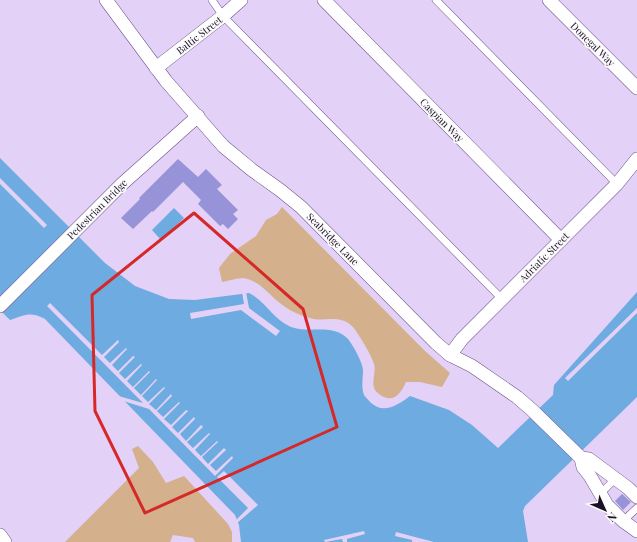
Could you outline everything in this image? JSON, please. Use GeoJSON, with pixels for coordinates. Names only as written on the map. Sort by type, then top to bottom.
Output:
{"type":"FeatureCollection","features":[{"type":"Feature","properties":{"kind":"street","name":"Seabridge Lane"},"geometry":{"type":"LineString","coordinates":[[106,0],[166,81],[223,146],[301,207],[436,343],[450,355],[472,366],[517,397],[532,410],[581,458],[583,467],[607,505],[623,521],[637,531]]}},
{"type":"Feature","properties":{"kind":"street","name":"Baltic Street"},"geometry":{"type":"LineString","coordinates":[[156,68],[223,16],[241,0]]}},
{"type":"Feature","properties":{"kind":"street","name":"Caspian Way"},"geometry":{"type":"LineString","coordinates":[[324,0],[561,240]]}},
{"type":"Feature","properties":{"kind":"street","name":"Donegal Way"},"geometry":{"type":"LineString","coordinates":[[549,0],[637,88]]}},
{"type":"Feature","properties":{"kind":"street","name":"Pedestrian Bridge"},"geometry":{"type":"LineString","coordinates":[[0,306],[122,184],[198,116]]}},
{"type":"Feature","properties":{"kind":"street","name":"Adriatic Street"},"geometry":{"type":"LineString","coordinates":[[450,355],[462,339],[617,184],[637,158]]}},
{"type":"Feature","properties":{"kind":"street","name":"Seabridge Lane"},"geometry":{"type":"LineString","coordinates":[[581,458],[590,459],[628,488],[637,497]]}},
{"type":"Feature","properties":{"kind":"street"},"geometry":{"type":"LineString","coordinates":[[0,535],[5,542]]}},
{"type":"Feature","properties":{"kind":"lane"},"geometry":{"type":"LineString","coordinates":[[212,0],[223,16],[502,299]]}},
{"type":"Feature","properties":{"kind":"lane"},"geometry":{"type":"LineString","coordinates":[[436,0],[617,184]]}},
{"type":"Feature","properties":{"kind":"lane"},"geometry":{"type":"LineString","coordinates":[[600,494],[615,479]]}},
{"type":"Feature","properties":{"kind":"lane"},"geometry":{"type":"LineString","coordinates":[[623,521],[637,508]]}},
{"type":"Feature","properties":{"kind":"highlighted area"},"geometry":{"type":"Polygon","coordinates":[[[194,213],[303,309],[337,427],[145,513],[95,411],[92,295],[194,213]]]}},
{"type":"Feature","properties":{"kind":"shaded area"},"geometry":{"type":"Polygon","coordinates":[[[282,207],[425,351],[450,373],[442,387],[420,382],[406,382],[399,394],[392,398],[384,397],[376,391],[373,384],[375,368],[371,356],[353,327],[348,323],[337,319],[315,319],[305,317],[287,308],[260,286],[248,279],[241,278],[222,282],[219,268],[230,254],[256,236],[266,220],[277,214],[282,207]]]}},
{"type":"Feature","properties":{"kind":"shaded area"},"geometry":{"type":"Polygon","coordinates":[[[138,446],[153,462],[166,483],[184,476],[228,524],[232,532],[232,542],[195,542],[193,538],[173,535],[170,542],[65,542],[139,468],[132,449],[138,446]]]}},
{"type":"Feature","properties":{"kind":"water"},"geometry":{"type":"Polygon","coordinates":[[[0,158],[105,263],[135,286],[169,299],[195,300],[249,293],[255,296],[285,324],[291,327],[306,330],[327,330],[341,334],[347,338],[357,353],[361,363],[363,370],[362,386],[364,395],[370,402],[380,408],[390,407],[401,403],[410,396],[449,410],[472,425],[498,448],[553,395],[554,385],[637,292],[637,397],[525,506],[523,511],[528,542],[241,542],[239,525],[235,515],[45,319],[31,314],[10,320],[0,310],[0,158]]]}},
{"type":"Feature","properties":{"kind":"water"},"geometry":{"type":"Polygon","coordinates":[[[174,208],[184,218],[161,240],[152,230],[174,208]]]}},
{"type":"Feature","properties":{"kind":"pier"},"geometry":{"type":"Polygon","coordinates":[[[0,178],[47,225],[44,228],[0,184],[0,178]]]}},
{"type":"Feature","properties":{"kind":"pier"},"geometry":{"type":"Polygon","coordinates":[[[242,292],[246,292],[249,308],[280,331],[276,336],[241,310],[191,319],[190,313],[244,304],[242,292]]]}},
{"type":"Feature","properties":{"kind":"pier"},"geometry":{"type":"Polygon","coordinates":[[[50,303],[102,355],[118,340],[119,342],[104,357],[110,363],[126,348],[127,349],[112,365],[118,371],[133,356],[135,357],[119,373],[125,379],[141,364],[142,365],[127,381],[133,387],[149,371],[150,372],[134,388],[141,395],[156,379],[157,380],[142,396],[148,402],[164,387],[165,388],[149,404],[156,410],[171,394],[172,396],[157,411],[163,417],[179,402],[180,403],[164,419],[171,425],[186,410],[188,411],[172,427],[178,433],[194,417],[195,419],[180,434],[186,441],[201,425],[203,427],[187,442],[193,448],[209,433],[210,434],[195,450],[201,456],[217,441],[218,442],[202,457],[208,464],[224,448],[226,450],[210,465],[216,471],[232,456],[233,458],[215,476],[149,409],[120,400],[115,395],[143,403],[47,306],[50,303]]]}},
{"type":"Feature","properties":{"kind":"pier"},"geometry":{"type":"Polygon","coordinates":[[[637,308],[637,313],[568,381],[565,378],[637,308]]]}},
{"type":"Feature","properties":{"kind":"pier"},"geometry":{"type":"Polygon","coordinates":[[[224,471],[258,505],[236,524],[235,521],[248,508],[217,477],[224,471]]]}},
{"type":"Feature","properties":{"kind":"pier"},"geometry":{"type":"Polygon","coordinates":[[[364,531],[365,534],[347,539],[347,542],[343,542],[342,539],[325,542],[324,540],[364,531]]]}},
{"type":"Feature","properties":{"kind":"pier"},"geometry":{"type":"Polygon","coordinates":[[[396,532],[434,542],[412,542],[412,540],[395,536],[396,532]]]}},
{"type":"Feature","properties":{"kind":"building"},"geometry":{"type":"Polygon","coordinates":[[[178,159],[198,177],[206,169],[222,185],[217,189],[238,210],[233,214],[238,219],[228,229],[223,224],[220,226],[198,204],[201,200],[183,182],[153,212],[152,211],[133,229],[121,218],[178,159]]]}},
{"type":"Feature","properties":{"kind":"building"},"geometry":{"type":"Polygon","coordinates":[[[622,494],[631,502],[623,510],[615,501],[622,494]]]}}]}
